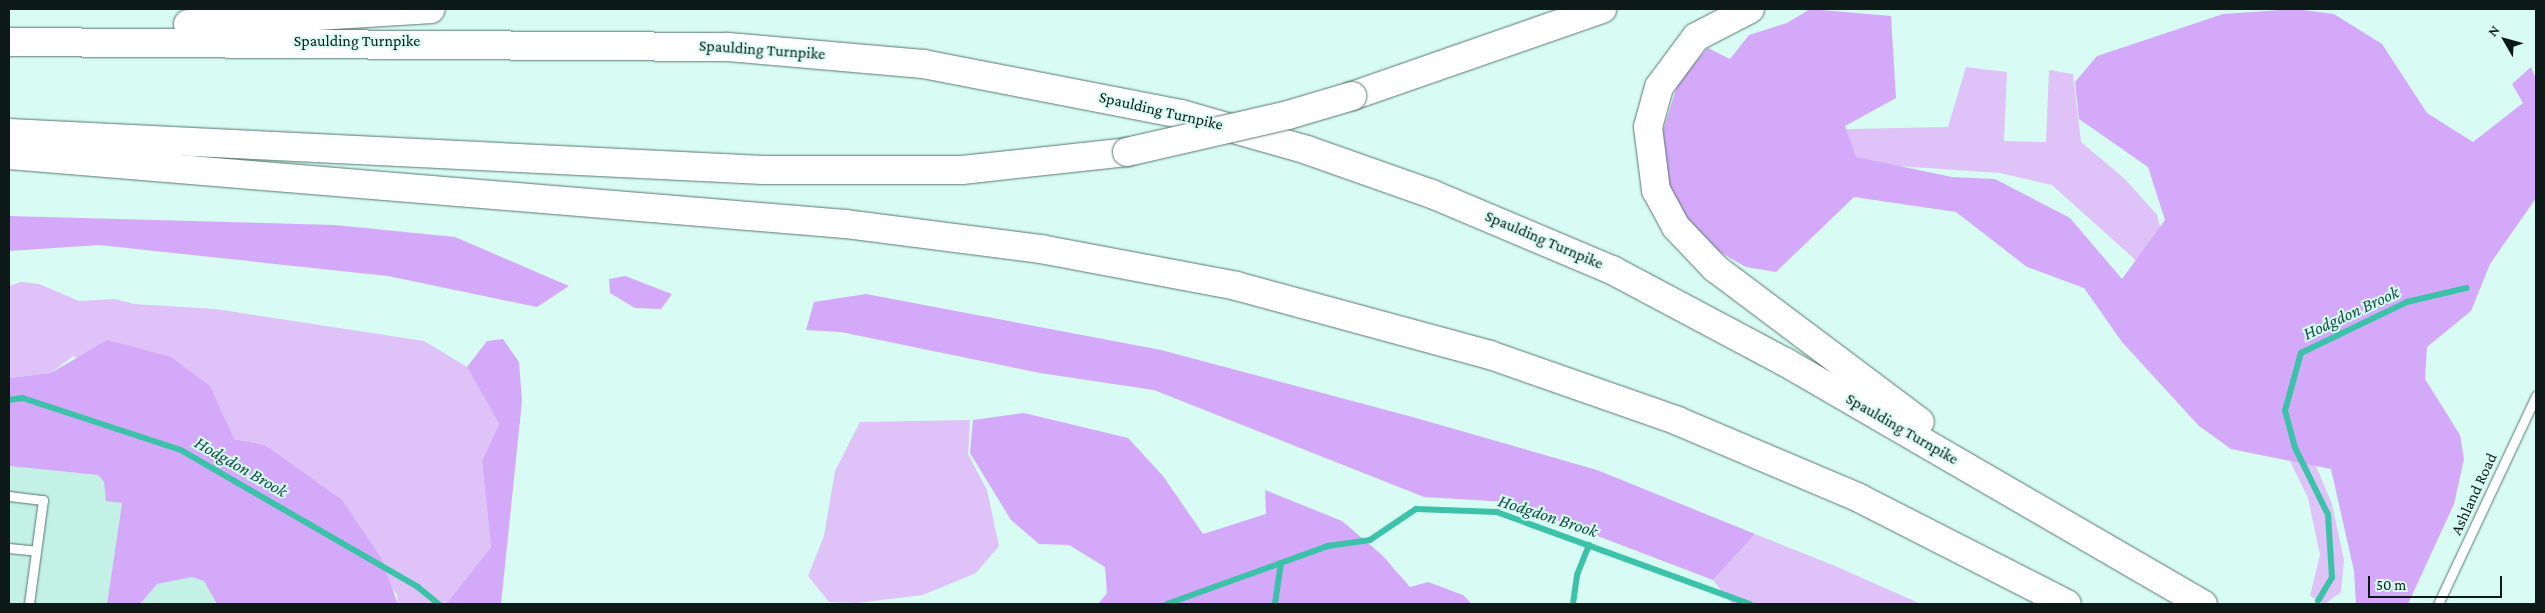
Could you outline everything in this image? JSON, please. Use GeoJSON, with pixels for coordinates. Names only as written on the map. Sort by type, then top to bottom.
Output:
{"type":"FeatureCollection","features":[{"type":"Feature","properties":{"kind":"highway"},"geometry":{"type":"LineString","coordinates":[[9,37],[431,9]]}},
{"type":"Feature","properties":{"kind":"highway"},"geometry":{"type":"LineString","coordinates":[[9,133],[763,170],[962,170],[1127,152],[1256,123],[1352,96],[1602,9]]}},
{"type":"Feature","properties":{"kind":"highway"},"geometry":{"type":"LineString","coordinates":[[1750,9],[1696,37],[1658,87],[1648,149],[1665,209],[1715,268],[2024,501]]}},
{"type":"Feature","properties":{"kind":"highway","name":"Spaulding Turnpike"},"geometry":{"type":"LineString","coordinates":[[9,42],[330,41],[737,48],[923,64],[1172,112],[1378,174],[1603,266],[1793,366],[2203,604]]}},
{"type":"Feature","properties":{"kind":"highway"},"geometry":{"type":"LineString","coordinates":[[9,156],[845,224],[1041,249],[1236,286],[1490,355],[1678,421],[1867,502],[2067,604]]}},
{"type":"Feature","properties":{"kind":"highway"},"geometry":{"type":"LineString","coordinates":[[2175,588],[2209,604]]}},
{"type":"Feature","properties":{"kind":"lane","name":"Ashland Road"},"geometry":{"type":"LineString","coordinates":[[2438,604],[2536,396]]}},
{"type":"Feature","properties":{"kind":"lane"},"geometry":{"type":"LineString","coordinates":[[9,496],[43,500],[29,604]]}},
{"type":"Feature","properties":{"kind":"lane"},"geometry":{"type":"LineString","coordinates":[[9,548],[36,551]]}},
{"type":"Feature","properties":{"kind":"shaded area"},"geometry":{"type":"Polygon","coordinates":[[[1810,9],[1891,16],[1896,98],[1845,126],[1856,157],[1952,177],[1995,179],[2070,218],[2122,279],[2165,220],[2148,167],[2079,119],[2075,82],[2097,56],[2223,14],[2295,9],[2334,14],[2382,44],[2427,113],[2473,142],[2523,103],[2512,84],[2531,67],[2536,79],[2536,198],[2490,264],[2471,311],[2427,347],[2425,379],[2460,435],[2464,459],[2454,504],[2408,604],[2356,604],[2354,571],[2331,469],[2231,449],[2199,426],[2122,342],[2084,288],[2027,267],[1956,212],[1854,197],[1776,272],[1746,267],[1716,250],[1674,205],[1666,177],[1660,140],[1679,80],[1708,48],[1730,59],[1749,35],[1787,23],[1810,9]]]}},
{"type":"Feature","properties":{"kind":"shaded area"},"geometry":{"type":"Polygon","coordinates":[[[1966,67],[2007,72],[2004,141],[2046,142],[2049,70],[2073,74],[2081,142],[2125,179],[2157,215],[2171,273],[2299,426],[2332,504],[2344,560],[2341,592],[2325,604],[2310,596],[2320,555],[2308,498],[2268,416],[2226,352],[2130,255],[2052,185],[2000,173],[1840,162],[1709,132],[1948,127],[1966,67]]]}},
{"type":"Feature","properties":{"kind":"shaded area"},"geometry":{"type":"Polygon","coordinates":[[[9,216],[335,225],[455,237],[569,286],[537,307],[388,276],[99,245],[9,251],[9,216]]]}},
{"type":"Feature","properties":{"kind":"shaded area"},"geometry":{"type":"Polygon","coordinates":[[[625,276],[672,294],[661,309],[635,308],[610,293],[609,279],[625,276]]]}},
{"type":"Feature","properties":{"kind":"shaded area"},"geometry":{"type":"Polygon","coordinates":[[[21,282],[39,284],[79,301],[115,299],[134,304],[215,309],[424,341],[467,367],[499,424],[482,461],[491,547],[446,604],[398,604],[397,594],[292,466],[265,445],[234,439],[73,356],[51,373],[9,378],[9,286],[21,282]]]}},
{"type":"Feature","properties":{"kind":"shaded area"},"geometry":{"type":"Polygon","coordinates":[[[866,294],[1161,350],[1416,418],[1597,470],[1755,534],[1713,580],[1508,502],[1424,497],[1154,390],[1040,373],[841,332],[806,330],[814,302],[866,294]]]}},
{"type":"Feature","properties":{"kind":"shaded area"},"geometry":{"type":"Polygon","coordinates":[[[503,339],[519,362],[522,401],[501,604],[446,604],[491,547],[482,461],[499,424],[467,367],[487,341],[503,339]]]}},
{"type":"Feature","properties":{"kind":"shaded area"},"geometry":{"type":"Polygon","coordinates":[[[107,340],[171,357],[210,386],[234,439],[265,445],[342,500],[381,558],[398,604],[217,604],[204,581],[192,577],[157,584],[140,604],[107,604],[122,503],[106,501],[104,482],[98,475],[9,466],[9,378],[51,373],[107,340]]]}},
{"type":"Feature","properties":{"kind":"shaded area"},"geometry":{"type":"Polygon","coordinates":[[[1024,413],[1128,438],[1163,476],[1203,534],[1266,514],[1265,490],[1342,521],[1382,555],[1410,587],[1428,582],[1463,595],[1472,604],[1098,604],[1107,593],[1105,567],[1069,545],[1039,544],[1011,520],[970,453],[973,420],[1024,413]]]}},
{"type":"Feature","properties":{"kind":"shaded area"},"geometry":{"type":"Polygon","coordinates":[[[970,420],[968,454],[987,490],[999,546],[976,573],[923,595],[856,603],[829,602],[808,576],[824,536],[835,471],[860,422],[970,420]]]}},
{"type":"Feature","properties":{"kind":"shaded area"},"geometry":{"type":"Polygon","coordinates":[[[9,466],[98,475],[122,502],[107,604],[9,604],[9,466]]]}},
{"type":"Feature","properties":{"kind":"shaded area"},"geometry":{"type":"Polygon","coordinates":[[[1755,534],[1835,566],[1921,604],[1732,604],[1713,580],[1755,534]]]}},
{"type":"Feature","properties":{"kind":"shaded area"},"geometry":{"type":"Polygon","coordinates":[[[192,577],[204,580],[217,604],[140,604],[157,584],[192,577]]]}},
{"type":"Feature","properties":{"kind":"waterway","name":"Hodgdon Brook"},"geometry":{"type":"LineString","coordinates":[[2318,601],[2332,578],[2328,515],[2295,448],[2285,411],[2301,353],[2407,302],[2466,288]]}},
{"type":"Feature","properties":{"kind":"waterway","name":"Hodgdon Brook"},"geometry":{"type":"LineString","coordinates":[[9,400],[23,398],[181,450],[418,587],[439,604]]}},
{"type":"Feature","properties":{"kind":"waterway","name":"Hodgdon Brook"},"geometry":{"type":"LineString","coordinates":[[1167,604],[1328,546],[1370,540],[1416,509],[1497,512],[1750,604]]}},
{"type":"Feature","properties":{"kind":"waterway"},"geometry":{"type":"LineString","coordinates":[[1573,604],[1577,575],[1589,545]]}},
{"type":"Feature","properties":{"kind":"waterway"},"geometry":{"type":"LineString","coordinates":[[1275,604],[1281,563]]}}]}
